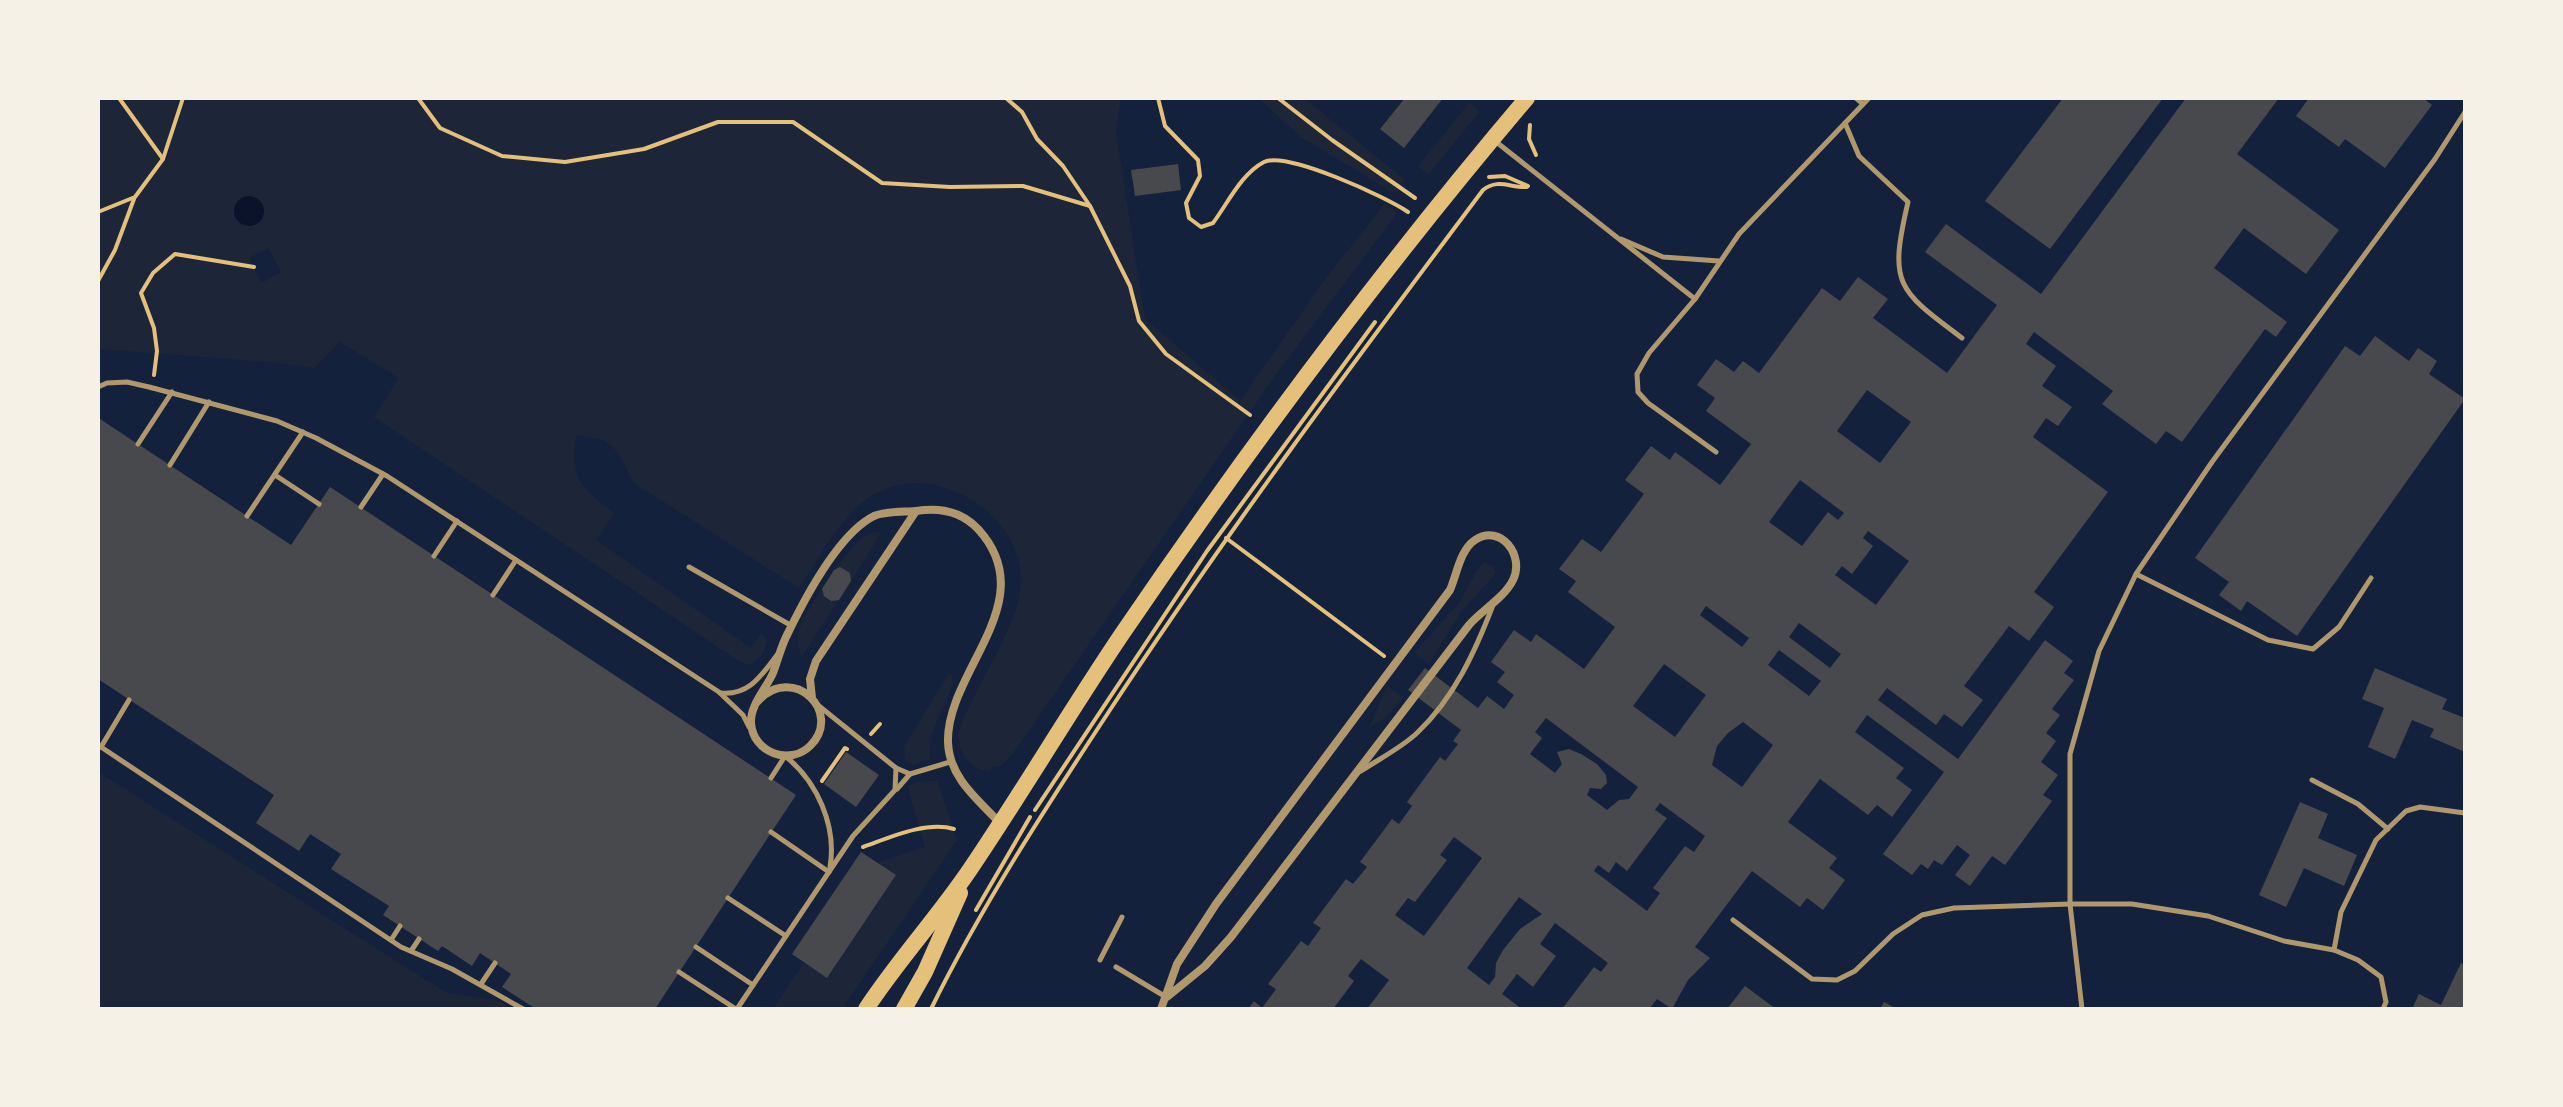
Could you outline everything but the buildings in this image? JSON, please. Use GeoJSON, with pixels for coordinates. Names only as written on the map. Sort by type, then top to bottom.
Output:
{"type":"FeatureCollection","features":[{"type":"Feature","properties":{"kind":"main road"},"geometry":{"type":"LineString","coordinates":[[866,1009],[970,870],[1149,597],[1284,408],[1423,223],[1527,98]]}},
{"type":"Feature","properties":{"kind":"main road"},"geometry":{"type":"LineString","coordinates":[[904,1009],[925,972],[970,870]]}},
{"type":"Feature","properties":{"kind":"street"},"geometry":{"type":"LineString","coordinates":[[916,511],[816,661],[810,679],[821,726],[818,736],[802,752],[785,756],[770,752],[754,735],[751,724],[752,712],[772,675],[792,626],[818,579],[850,534],[875,515],[934,508],[954,512],[971,522],[986,538],[1000,576],[992,627],[951,719],[948,739],[950,762],[966,789],[1000,823]]}},
{"type":"Feature","properties":{"kind":"street"},"geometry":{"type":"LineString","coordinates":[[1161,1009],[1177,964],[1216,904],[1450,590],[1468,547],[1487,535],[1508,544],[1519,566],[1511,585],[1481,610],[1469,625],[1231,937],[1205,966],[1167,997]]}},
{"type":"Feature","properties":{"kind":"street"},"geometry":{"type":"LineString","coordinates":[[757,702],[765,693],[787,686],[799,689],[814,701]]}},
{"type":"Feature","properties":{"kind":"lane"},"geometry":{"type":"LineString","coordinates":[[1856,98],[1863,104]]}},
{"type":"Feature","properties":{"kind":"lane"},"geometry":{"type":"LineString","coordinates":[[1716,452],[1648,403],[1638,392],[1637,374],[1649,353],[1695,299],[1739,234],[1869,98]]}},
{"type":"Feature","properties":{"kind":"lane"},"geometry":{"type":"LineString","coordinates":[[2082,1009],[2070,904],[2070,754],[2099,651],[2136,574],[2212,462],[2435,159],[2465,113]]}},
{"type":"Feature","properties":{"kind":"lane"},"geometry":{"type":"LineString","coordinates":[[1845,123],[1859,156],[1908,202],[1897,259],[1903,283],[1918,305],[1962,338]]}},
{"type":"Feature","properties":{"kind":"lane"},"geometry":{"type":"LineString","coordinates":[[1492,139],[1695,299]]}},
{"type":"Feature","properties":{"kind":"lane"},"geometry":{"type":"LineString","coordinates":[[1614,236],[1663,257],[1720,262]]}},
{"type":"Feature","properties":{"kind":"lane"},"geometry":{"type":"LineString","coordinates":[[98,387],[107,383],[127,382],[277,421],[383,474],[719,692],[743,715],[754,735]]}},
{"type":"Feature","properties":{"kind":"lane"},"geometry":{"type":"LineString","coordinates":[[138,444],[172,392]]}},
{"type":"Feature","properties":{"kind":"lane"},"geometry":{"type":"LineString","coordinates":[[170,465],[209,402]]}},
{"type":"Feature","properties":{"kind":"lane"},"geometry":{"type":"LineString","coordinates":[[247,516],[303,432]]}},
{"type":"Feature","properties":{"kind":"lane"},"geometry":{"type":"LineString","coordinates":[[361,507],[383,474]]}},
{"type":"Feature","properties":{"kind":"lane"},"geometry":{"type":"LineString","coordinates":[[275,475],[319,504]]}},
{"type":"Feature","properties":{"kind":"lane"},"geometry":{"type":"LineString","coordinates":[[434,556],[457,521]]}},
{"type":"Feature","properties":{"kind":"lane"},"geometry":{"type":"LineString","coordinates":[[493,595],[516,560]]}},
{"type":"Feature","properties":{"kind":"lane"},"geometry":{"type":"LineString","coordinates":[[689,567],[792,626]]}},
{"type":"Feature","properties":{"kind":"lane"},"geometry":{"type":"LineString","coordinates":[[2136,574],[2268,640],[2313,649],[2339,627],[2371,578]]}},
{"type":"Feature","properties":{"kind":"lane"},"geometry":{"type":"LineString","coordinates":[[1350,779],[1416,734],[1433,714],[1470,660],[1494,601]]}},
{"type":"Feature","properties":{"kind":"lane"},"geometry":{"type":"LineString","coordinates":[[719,692],[732,694],[756,683],[781,649]]}},
{"type":"Feature","properties":{"kind":"lane"},"geometry":{"type":"LineString","coordinates":[[129,700],[99,746],[391,940],[481,984],[523,1009]]}},
{"type":"Feature","properties":{"kind":"lane"},"geometry":{"type":"LineString","coordinates":[[814,701],[896,768],[910,774]]}},
{"type":"Feature","properties":{"kind":"lane"},"geometry":{"type":"LineString","coordinates":[[771,778],[785,756],[799,766],[812,786],[825,811],[833,849],[829,872]]}},
{"type":"Feature","properties":{"kind":"lane"},"geometry":{"type":"LineString","coordinates":[[679,972],[736,1009],[853,836],[910,774],[950,762]]}},
{"type":"Feature","properties":{"kind":"lane"},"geometry":{"type":"LineString","coordinates":[[895,790],[896,768]]}},
{"type":"Feature","properties":{"kind":"lane"},"geometry":{"type":"LineString","coordinates":[[2312,780],[2358,804],[2388,829]]}},
{"type":"Feature","properties":{"kind":"lane"},"geometry":{"type":"LineString","coordinates":[[2334,950],[2341,912],[2376,840],[2406,811],[2420,807],[2465,813]]}},
{"type":"Feature","properties":{"kind":"lane"},"geometry":{"type":"LineString","coordinates":[[771,832],[829,872]]}},
{"type":"Feature","properties":{"kind":"lane"},"geometry":{"type":"LineString","coordinates":[[728,898],[786,936]]}},
{"type":"Feature","properties":{"kind":"lane"},"geometry":{"type":"LineString","coordinates":[[1733,920],[1812,979],[1837,980],[1855,971],[1893,934],[1922,915],[1954,908],[2132,904],[2208,916],[2284,941],[2334,950],[2358,960],[2381,977],[2386,1002],[2383,1009]]}},
{"type":"Feature","properties":{"kind":"lane"},"geometry":{"type":"LineString","coordinates":[[1100,960],[1122,917]]}},
{"type":"Feature","properties":{"kind":"lane"},"geometry":{"type":"LineString","coordinates":[[391,940],[400,926]]}},
{"type":"Feature","properties":{"kind":"lane"},"geometry":{"type":"LineString","coordinates":[[411,951],[419,939]]}},
{"type":"Feature","properties":{"kind":"lane"},"geometry":{"type":"LineString","coordinates":[[696,947],[753,985]]}},
{"type":"Feature","properties":{"kind":"lane"},"geometry":{"type":"LineString","coordinates":[[481,984],[495,963]]}},
{"type":"Feature","properties":{"kind":"lane"},"geometry":{"type":"LineString","coordinates":[[1116,967],[1167,997]]}},
{"type":"Feature","properties":{"kind":"path"},"geometry":{"type":"LineString","coordinates":[[119,98],[163,159]]}},
{"type":"Feature","properties":{"kind":"path"},"geometry":{"type":"LineString","coordinates":[[98,281],[115,250],[135,197],[163,159],[183,98]]}},
{"type":"Feature","properties":{"kind":"path"},"geometry":{"type":"LineString","coordinates":[[418,98],[440,128],[502,156],[565,162],[644,149],[718,122],[793,122],[882,183],[950,187],[1023,186],[1090,206]]}},
{"type":"Feature","properties":{"kind":"path"},"geometry":{"type":"LineString","coordinates":[[1006,98],[1022,112],[1037,139],[1063,166],[1090,206],[1130,286],[1139,321],[1166,354],[1250,415]]}},
{"type":"Feature","properties":{"kind":"path"},"geometry":{"type":"LineString","coordinates":[[1158,98],[1165,126],[1198,160],[1200,176],[1186,203],[1189,218],[1201,227],[1213,223],[1249,171],[1268,160],[1291,162],[1354,183],[1389,199],[1423,223]]}},
{"type":"Feature","properties":{"kind":"path"},"geometry":{"type":"LineString","coordinates":[[1278,98],[1415,198]]}},
{"type":"Feature","properties":{"kind":"path"},"geometry":{"type":"LineString","coordinates":[[1531,123],[1529,139],[1532,148],[1545,163]]}},
{"type":"Feature","properties":{"kind":"path"},"geometry":{"type":"LineString","coordinates":[[931,1009],[1021,844],[1226,538],[1318,409],[1483,190],[1501,183],[1527,187],[1505,176],[1493,175],[1483,180],[1429,250]]}},
{"type":"Feature","properties":{"kind":"path"},"geometry":{"type":"LineString","coordinates":[[98,212],[135,197]]}},
{"type":"Feature","properties":{"kind":"path"},"geometry":{"type":"LineString","coordinates":[[152,388],[154,328],[141,293],[153,273],[175,254],[254,267]]}},
{"type":"Feature","properties":{"kind":"path"},"geometry":{"type":"LineString","coordinates":[[944,967],[1031,815],[1159,622],[1216,538],[1382,312]]}},
{"type":"Feature","properties":{"kind":"path"},"geometry":{"type":"LineString","coordinates":[[1226,538],[1395,663]]}},
{"type":"Feature","properties":{"kind":"path"},"geometry":{"type":"LineString","coordinates":[[812,786],[820,785],[845,748],[852,753],[880,724]]}},
{"type":"Feature","properties":{"kind":"path"},"geometry":{"type":"LineString","coordinates":[[857,850],[920,829],[941,825],[954,829]]}},
{"type":"Feature","properties":{"kind":"shaded area"},"geometry":{"type":"Polygon","coordinates":[[[98,98],[1121,98],[1116,132],[1145,319],[1240,401],[1323,282],[1385,203],[1397,213],[1279,370],[1012,755],[1002,765],[992,767],[991,772],[971,764],[960,748],[958,733],[1005,638],[1019,599],[1021,582],[1017,556],[1006,533],[989,513],[968,498],[944,488],[919,483],[894,486],[870,497],[839,527],[799,588],[634,483],[618,452],[604,440],[576,435],[575,463],[580,482],[614,513],[596,540],[751,648],[761,633],[767,639],[765,647],[759,658],[749,665],[374,417],[399,378],[340,342],[314,368],[98,351],[98,98]],[[268,248],[249,258],[262,283],[281,272],[268,248]]]}},
{"type":"Feature","properties":{"kind":"shaded area"},"geometry":{"type":"Polygon","coordinates":[[[1258,98],[1304,98],[1405,180],[1394,193],[1301,137],[1258,98]]]}},
{"type":"Feature","properties":{"kind":"shaded area"},"geometry":{"type":"Polygon","coordinates":[[[1470,102],[1479,112],[1428,175],[1418,166],[1470,102]]]}},
{"type":"Feature","properties":{"kind":"shaded area"},"geometry":{"type":"Polygon","coordinates":[[[249,196],[260,200],[264,211],[260,222],[249,226],[238,222],[234,211],[238,200],[249,196]]]}},
{"type":"Feature","properties":{"kind":"shaded area"},"geometry":{"type":"Polygon","coordinates":[[[874,532],[881,533],[851,581],[850,573],[840,567],[834,570],[859,540],[874,532]]]}},
{"type":"Feature","properties":{"kind":"shaded area"},"geometry":{"type":"Polygon","coordinates":[[[1484,562],[1494,567],[1496,573],[1461,612],[1429,664],[1414,653],[1459,603],[1484,562]]]}},
{"type":"Feature","properties":{"kind":"shaded area"},"geometry":{"type":"Polygon","coordinates":[[[822,589],[824,596],[831,601],[839,600],[802,656],[799,630],[822,589]]]}},
{"type":"Feature","properties":{"kind":"shaded area"},"geometry":{"type":"Polygon","coordinates":[[[949,673],[952,684],[936,723],[930,759],[913,765],[905,760],[904,747],[949,673]]]}},
{"type":"Feature","properties":{"kind":"shaded area"},"geometry":{"type":"Polygon","coordinates":[[[1387,686],[1403,698],[1386,717],[1369,728],[1387,686]]]}},
{"type":"Feature","properties":{"kind":"shaded area"},"geometry":{"type":"Polygon","coordinates":[[[98,772],[445,992],[500,1001],[512,1009],[98,1009],[98,772]]]}},
{"type":"Feature","properties":{"kind":"shaded area"},"geometry":{"type":"Polygon","coordinates":[[[937,781],[957,840],[842,1009],[773,1009],[804,962],[828,977],[896,876],[877,863],[925,847],[907,786],[937,781]]]}}]}
